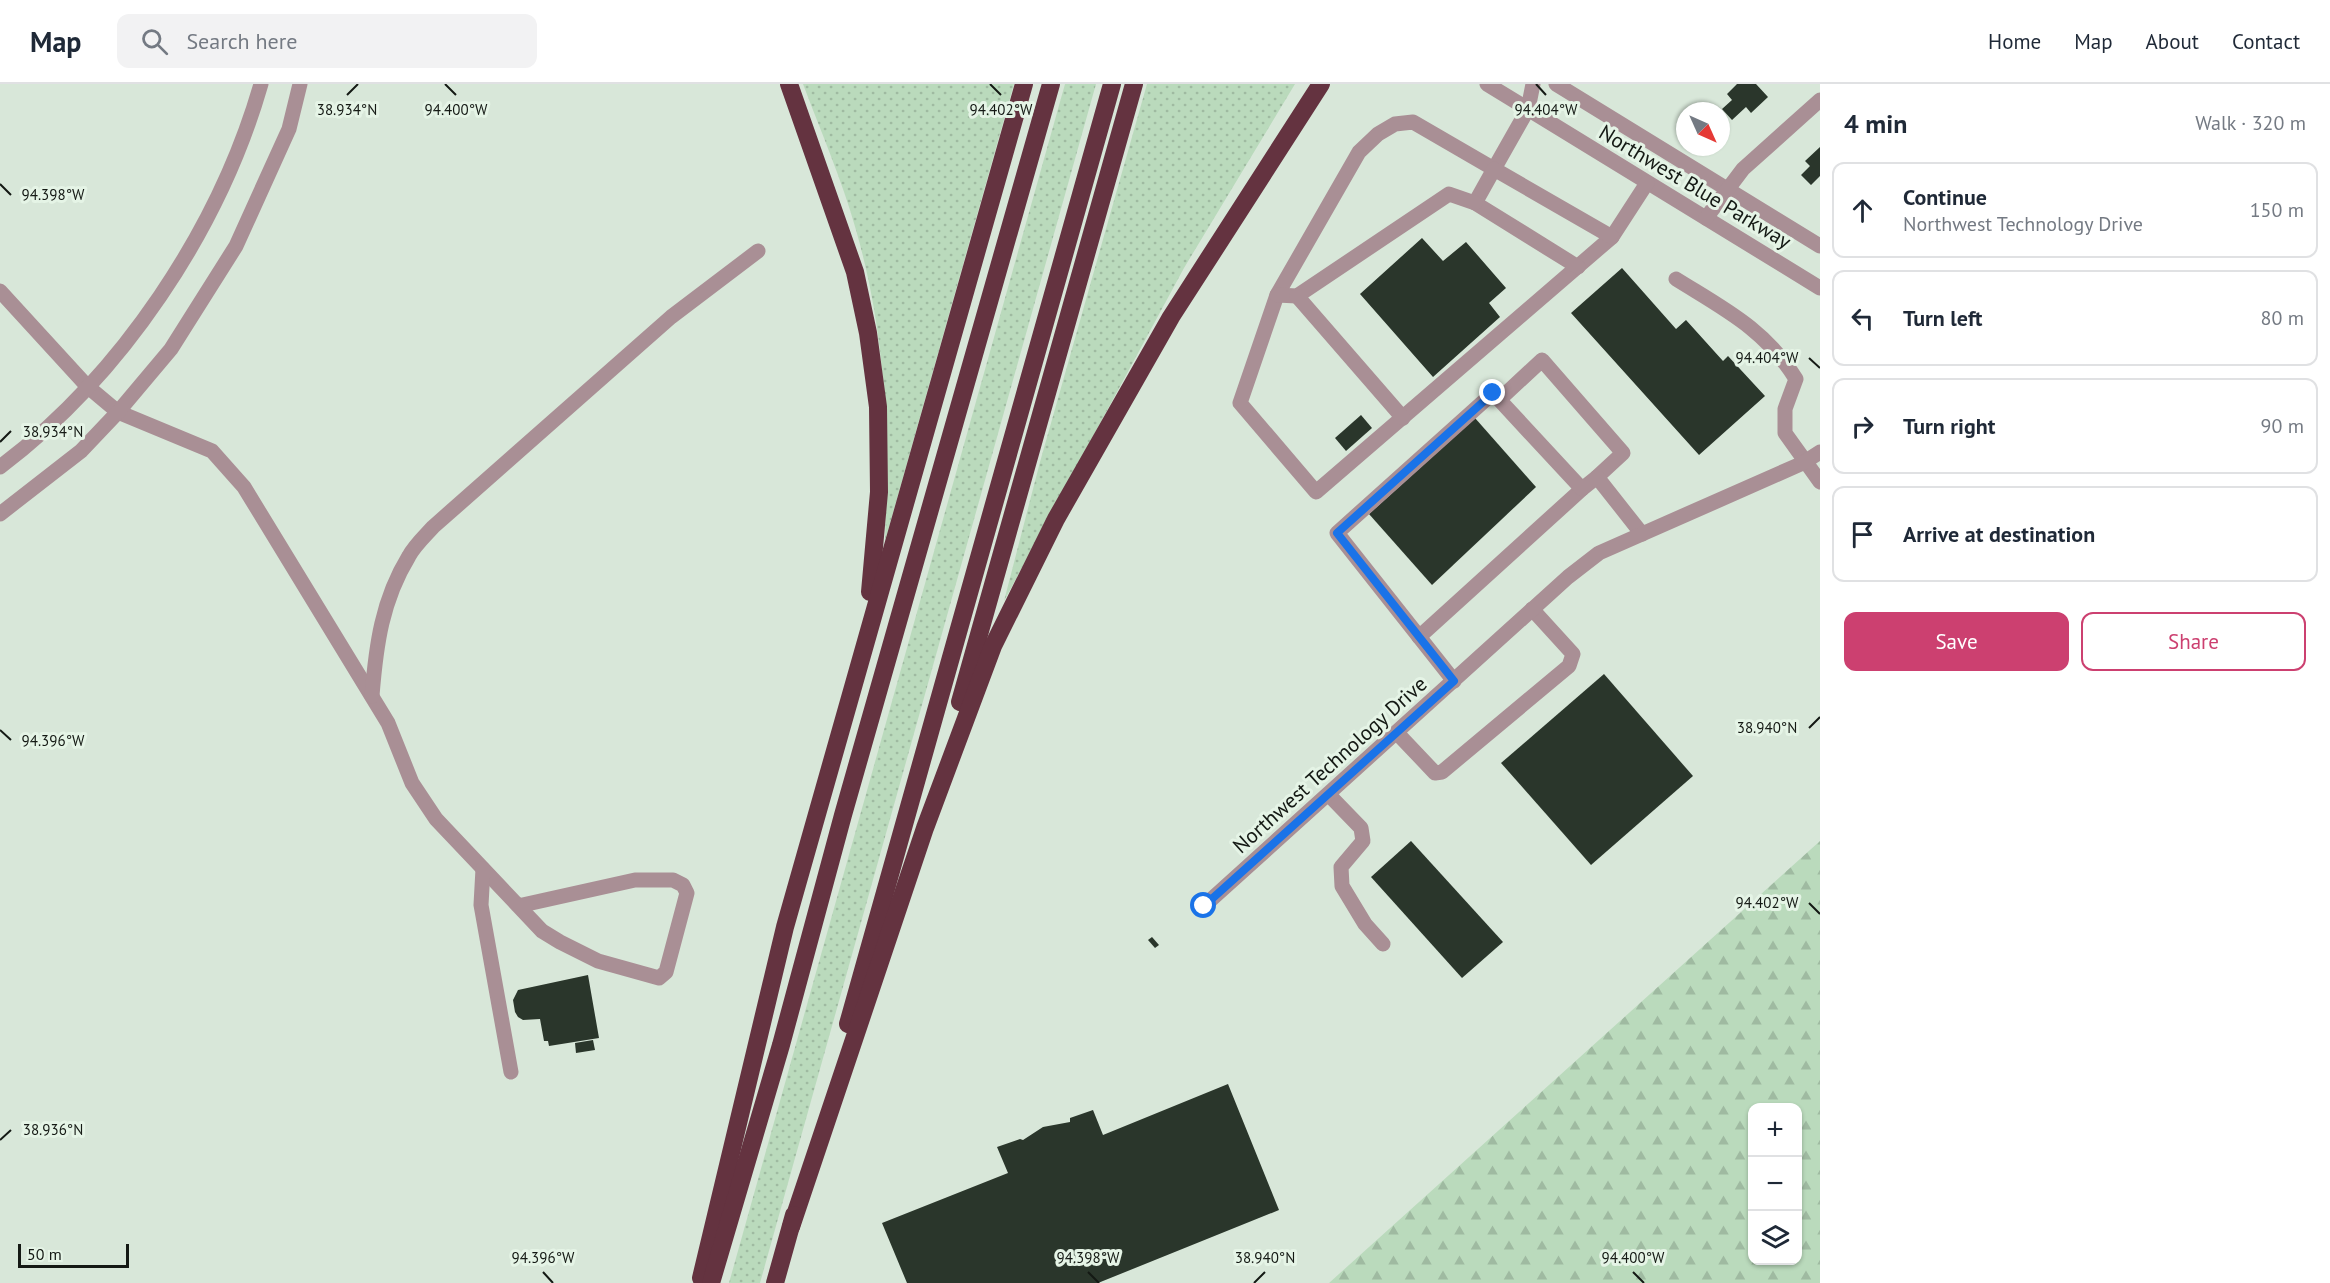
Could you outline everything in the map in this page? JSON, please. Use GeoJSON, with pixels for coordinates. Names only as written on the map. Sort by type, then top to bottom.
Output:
{"type":"FeatureCollection","features":[{"type":"Feature","properties":{"kind":"highway"},"geometry":{"type":"LineString","coordinates":[[789,84],[855,272],[868,333],[878,407],[879,492],[873,570],[861,656]]}},
{"type":"Feature","properties":{"kind":"highway"},"geometry":{"type":"LineString","coordinates":[[700,1283],[785,927],[1024,84]]}},
{"type":"Feature","properties":{"kind":"highway"},"geometry":{"type":"LineString","coordinates":[[711,1283],[781,1045],[843,815],[1051,84]]}},
{"type":"Feature","properties":{"kind":"highway"},"geometry":{"type":"LineString","coordinates":[[775,1283],[1112,84]]}},
{"type":"Feature","properties":{"kind":"highway"},"geometry":{"type":"LineString","coordinates":[[925,828],[1134,84]]}},
{"type":"Feature","properties":{"kind":"highway"},"geometry":{"type":"LineString","coordinates":[[791,1227],[925,828],[993,646],[1056,519],[1172,317],[1321,84]]}},
{"type":"Feature","properties":{"kind":"street"},"geometry":{"type":"LineString","coordinates":[[0,467],[54,423],[147,316],[186,255],[222,188],[249,124],[261,84]]}},
{"type":"Feature","properties":{"kind":"street"},"geometry":{"type":"LineString","coordinates":[[0,514],[39,486],[81,451],[118,412],[171,349],[236,246],[288,129],[300,84]]}},
{"type":"Feature","properties":{"kind":"street","name":"Northwest Blue Parkway"},"geometry":{"type":"LineString","coordinates":[[1487,84],[1820,288]]}},
{"type":"Feature","properties":{"kind":"street"},"geometry":{"type":"LineString","coordinates":[[1474,203],[1528,109],[1533,84]]}},
{"type":"Feature","properties":{"kind":"street","name":"Northwest Blue Parkway"},"geometry":{"type":"LineString","coordinates":[[1556,84],[1820,246]]}},
{"type":"Feature","properties":{"kind":"street"},"geometry":{"type":"LineString","coordinates":[[1706,218],[1743,169],[1820,100]]}},
{"type":"Feature","properties":{"kind":"street"},"geometry":{"type":"LineString","coordinates":[[1612,237],[1413,122],[1395,124],[1378,134],[1359,152],[1277,295],[1240,403],[1316,492],[1612,237],[1647,183]]}},
{"type":"Feature","properties":{"kind":"street"},"geometry":{"type":"LineString","coordinates":[[1277,295],[1297,296],[1449,194],[1474,203],[1578,267]]}},
{"type":"Feature","properties":{"kind":"street"},"geometry":{"type":"LineString","coordinates":[[372,696],[376,652],[388,598],[410,554],[433,527],[671,317],[759,251]]}},
{"type":"Feature","properties":{"kind":"street"},"geometry":{"type":"LineString","coordinates":[[1676,279],[1750,326],[1785,360],[1796,379],[1785,409],[1785,433],[1820,482]]}},
{"type":"Feature","properties":{"kind":"street"},"geometry":{"type":"LineString","coordinates":[[0,291],[87,386],[118,412],[212,451],[244,487],[388,723],[412,783],[436,819],[518,906],[542,931],[598,961],[659,978],[666,972],[687,893],[683,885],[673,880],[634,880],[518,906]]}},
{"type":"Feature","properties":{"kind":"street"},"geometry":{"type":"LineString","coordinates":[[1297,296],[1403,418]]}},
{"type":"Feature","properties":{"kind":"street"},"geometry":{"type":"LineString","coordinates":[[1419,638],[1623,453],[1542,360],[1500,399]]}},
{"type":"Feature","properties":{"kind":"street"},"geometry":{"type":"LineString","coordinates":[[1454,681],[1337,533],[1493,393],[1582,489]]}},
{"type":"Feature","properties":{"kind":"street","name":"Northwest Technology Drive"},"geometry":{"type":"LineString","coordinates":[[1204,906],[1532,609],[1599,553],[1806,461],[1820,452]]}},
{"type":"Feature","properties":{"kind":"street"},"geometry":{"type":"LineString","coordinates":[[1597,477],[1642,534]]}},
{"type":"Feature","properties":{"kind":"street"},"geometry":{"type":"LineString","coordinates":[[1397,733],[1435,773],[1442,772],[1569,666],[1573,654],[1532,609]]}},
{"type":"Feature","properties":{"kind":"street"},"geometry":{"type":"LineString","coordinates":[[1329,795],[1361,828],[1363,842],[1341,867],[1342,886],[1365,924],[1383,944]]}},
{"type":"Feature","properties":{"kind":"street"},"geometry":{"type":"LineString","coordinates":[[483,869],[481,906],[511,1072]]}},
{"type":"Feature","properties":{"kind":"green space"},"geometry":{"type":"Polygon","coordinates":[[[803,84],[1014,84],[885,541],[885,422],[874,308],[850,211],[803,84]]]}},
{"type":"Feature","properties":{"kind":"green space"},"geometry":{"type":"Polygon","coordinates":[[[1065,84],[1096,84],[760,1283],[729,1283],[1065,84]]]}},
{"type":"Feature","properties":{"kind":"green space"},"geometry":{"type":"Polygon","coordinates":[[[1147,84],[1295,84],[1184,268],[1004,601],[1040,462],[1147,84]]]}},
{"type":"Feature","properties":{"kind":"green space"},"geometry":{"type":"Polygon","coordinates":[[[1820,841],[1820,1283],[1329,1283],[1820,841]]]}},
{"type":"Feature","properties":{"kind":"building"},"geometry":{"type":"Polygon","coordinates":[[[1737,84],[1756,84],[1768,97],[1751,113],[1746,107],[1732,120],[1730,102],[1732,100],[1727,94],[1737,84]]]}},
{"type":"Feature","properties":{"kind":"building"},"geometry":{"type":"Polygon","coordinates":[[[1820,147],[1820,176],[1811,185],[1801,175],[1810,166],[1805,161],[1820,147]]]}},
{"type":"Feature","properties":{"kind":"building"},"geometry":{"type":"Polygon","coordinates":[[[1422,238],[1443,261],[1466,242],[1506,288],[1489,303],[1500,317],[1433,377],[1360,294],[1422,238]]]}},
{"type":"Feature","properties":{"kind":"building"},"geometry":{"type":"Polygon","coordinates":[[[1622,268],[1676,329],[1686,320],[1723,361],[1728,356],[1765,396],[1699,455],[1571,313],[1622,268]]]}},
{"type":"Feature","properties":{"kind":"building"},"geometry":{"type":"Polygon","coordinates":[[[1361,415],[1372,428],[1346,451],[1335,438],[1361,415]]]}},
{"type":"Feature","properties":{"kind":"building"},"geometry":{"type":"Polygon","coordinates":[[[1475,418],[1536,487],[1432,585],[1369,514],[1475,418]]]}},
{"type":"Feature","properties":{"kind":"building"},"geometry":{"type":"Polygon","coordinates":[[[1604,674],[1693,776],[1591,865],[1501,763],[1604,674]]]}},
{"type":"Feature","properties":{"kind":"building"},"geometry":{"type":"Polygon","coordinates":[[[1411,841],[1503,942],[1462,978],[1371,877],[1411,841]]]}},
{"type":"Feature","properties":{"kind":"building"},"geometry":{"type":"Polygon","coordinates":[[[1152,937],[1159,945],[1155,948],[1148,940],[1152,937]]]}},
{"type":"Feature","properties":{"kind":"building"},"geometry":{"type":"Polygon","coordinates":[[[588,975],[599,1038],[549,1046],[548,1041],[544,1041],[540,1019],[523,1020],[515,1012],[513,1000],[518,990],[588,975]]]}},
{"type":"Feature","properties":{"kind":"building"},"geometry":{"type":"Polygon","coordinates":[[[593,1040],[595,1050],[576,1053],[575,1043],[593,1040]]]}},
{"type":"Feature","properties":{"kind":"building"},"geometry":{"type":"Polygon","coordinates":[[[1228,1084],[1279,1210],[1098,1283],[907,1283],[882,1223],[1008,1173],[997,1147],[1023,1140],[1043,1127],[1070,1122],[1070,1118],[1093,1110],[1103,1135],[1228,1084]]]}},
{"type":"Feature","properties":{"kind":"route"},"geometry":{"type":"LineString","coordinates":[[1204,906],[1454,681],[1337,533],[1493,393]]}}]}
